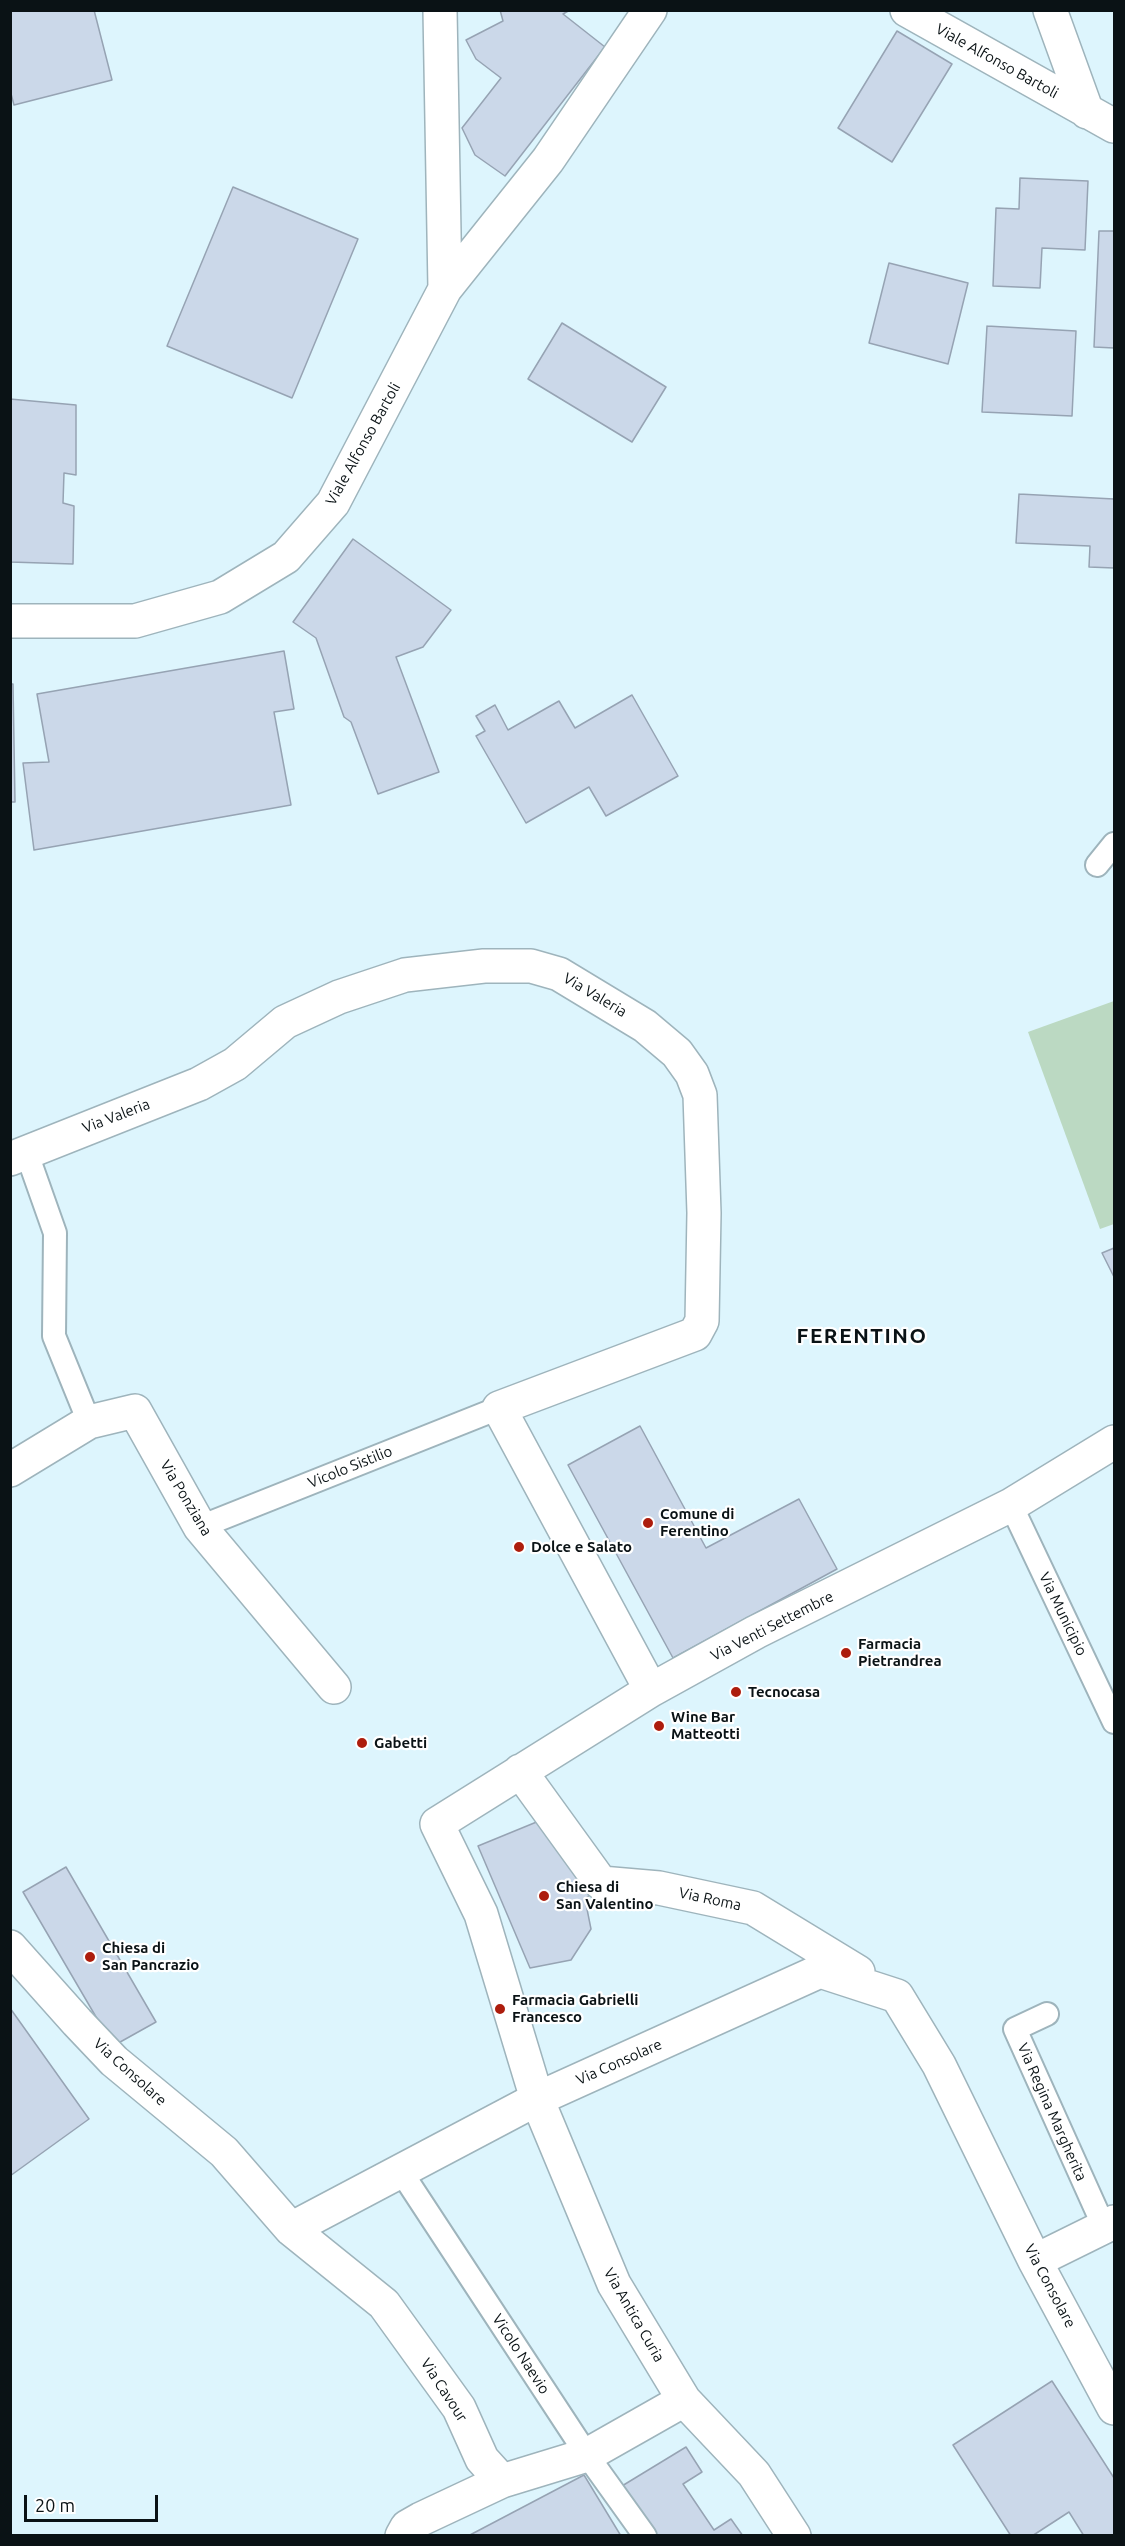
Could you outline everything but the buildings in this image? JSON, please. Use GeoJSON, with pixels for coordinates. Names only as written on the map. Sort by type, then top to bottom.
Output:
{"type":"FeatureCollection","features":[{"type":"Feature","properties":{"kind":"street","name":"Viale Alfonso Bartoli"},"geometry":{"type":"LineString","coordinates":[[440,10],[445,289]]}},
{"type":"Feature","properties":{"kind":"street","name":"Viale Alfonso Bartoli"},"geometry":{"type":"LineString","coordinates":[[10,621],[135,621],[220,597],[286,557],[333,503],[445,289],[548,160],[650,10]]}},
{"type":"Feature","properties":{"kind":"street","name":"Viale Alfonso Bartoli"},"geometry":{"type":"LineString","coordinates":[[907,10],[1101,119]]}},
{"type":"Feature","properties":{"kind":"street","name":"Viale Alfonso Bartoli"},"geometry":{"type":"LineString","coordinates":[[1050,10],[1101,119]]}},
{"type":"Feature","properties":{"kind":"street","name":"Via Valeria"},"geometry":{"type":"LineString","coordinates":[[19,1155],[198,1084],[235,1065],[285,1023],[350,993],[405,975],[484,966],[531,966],[559,974],[645,1026],[677,1053],[693,1074],[700,1095],[702,1130],[702,1321],[695,1334],[499,1408]]}},
{"type":"Feature","properties":{"kind":"street"},"geometry":{"type":"LineString","coordinates":[[499,1408],[651,1690]]}},
{"type":"Feature","properties":{"kind":"street","name":"Via Ponziana"},"geometry":{"type":"LineString","coordinates":[[10,1470],[89,1422],[135,1411],[200,1527],[334,1687]]}},
{"type":"Feature","properties":{"kind":"street","name":"Via Venti Settembre"},"geometry":{"type":"LineString","coordinates":[[437,1824],[651,1690],[756,1632],[1011,1506],[1114,1442]]}},
{"type":"Feature","properties":{"kind":"street","name":"Via Roma"},"geometry":{"type":"LineString","coordinates":[[520,1771],[601,1883],[659,1888],[753,1908],[897,1996]]}},
{"type":"Feature","properties":{"kind":"street","name":"Via Antica Curia"},"geometry":{"type":"LineString","coordinates":[[437,1824],[481,1914],[537,2099],[614,2284],[684,2400],[754,2474],[794,2535]]}},
{"type":"Feature","properties":{"kind":"street","name":"Via Consolare"},"geometry":{"type":"LineString","coordinates":[[10,1947],[114,2061],[224,2151],[291,2229],[400,2169],[537,2099],[820,1971],[897,1996],[939,2065],[1035,2260],[1114,2408]]}},
{"type":"Feature","properties":{"kind":"street"},"geometry":{"type":"LineString","coordinates":[[1035,2260],[1109,2225]]}},
{"type":"Feature","properties":{"kind":"street","name":"Via Cavour"},"geometry":{"type":"LineString","coordinates":[[291,2229],[384,2304],[459,2408],[482,2459],[502,2481]]}},
{"type":"Feature","properties":{"kind":"street"},"geometry":{"type":"LineString","coordinates":[[402,2535],[407,2527],[421,2519],[502,2481],[587,2455],[684,2400]]}},
{"type":"Feature","properties":{"kind":"lane"},"geometry":{"type":"LineString","coordinates":[[1096,865],[1114,844]]}},
{"type":"Feature","properties":{"kind":"lane"},"geometry":{"type":"LineString","coordinates":[[19,1155],[55,1233],[54,1336],[89,1422]]}},
{"type":"Feature","properties":{"kind":"lane","name":"Vicolo Sistilio"},"geometry":{"type":"LineString","coordinates":[[200,1527],[499,1408]]}},
{"type":"Feature","properties":{"kind":"lane","name":"Via Municipio"},"geometry":{"type":"LineString","coordinates":[[1011,1506],[1114,1722]]}},
{"type":"Feature","properties":{"kind":"lane","name":"Via Regina Margherita"},"geometry":{"type":"LineString","coordinates":[[1047,2014],[1015,2029],[1109,2225]]}},
{"type":"Feature","properties":{"kind":"lane","name":"Vicolo Naevio"},"geometry":{"type":"LineString","coordinates":[[400,2169],[587,2455],[645,2535]]}},
{"type":"Feature","properties":{"kind":"green space"},"geometry":{"type":"Polygon","coordinates":[[[1114,1001],[1114,1224],[1100,1229],[1028,1032],[1114,1001]]]}},
{"type":"Feature","properties":{"kind":"place","name":"Comune di Ferentino"},"geometry":{"type":"Point","coordinates":[648,1523]}},
{"type":"Feature","properties":{"kind":"place","name":"Dolce e Salato"},"geometry":{"type":"Point","coordinates":[519,1547]}},
{"type":"Feature","properties":{"kind":"place","name":"Farmacia Pietrandrea"},"geometry":{"type":"Point","coordinates":[846,1653]}},
{"type":"Feature","properties":{"kind":"place","name":"Tecnocasa"},"geometry":{"type":"Point","coordinates":[736,1692]}},
{"type":"Feature","properties":{"kind":"place","name":"Wine Bar Matteotti"},"geometry":{"type":"Point","coordinates":[659,1726]}},
{"type":"Feature","properties":{"kind":"place","name":"Gabetti"},"geometry":{"type":"Point","coordinates":[362,1743]}},
{"type":"Feature","properties":{"kind":"place","name":"Chiesa di San Valentino"},"geometry":{"type":"Point","coordinates":[544,1896]}},
{"type":"Feature","properties":{"kind":"place","name":"Chiesa di San Pancrazio"},"geometry":{"type":"Point","coordinates":[90,1957]}},
{"type":"Feature","properties":{"kind":"place","name":"Farmacia Gabrielli Francesco"},"geometry":{"type":"Point","coordinates":[500,2009]}},
{"type":"Feature","properties":{"kind":"district","name":"FERENTINO"},"geometry":{"type":"Point","coordinates":[862,1336]}}]}
